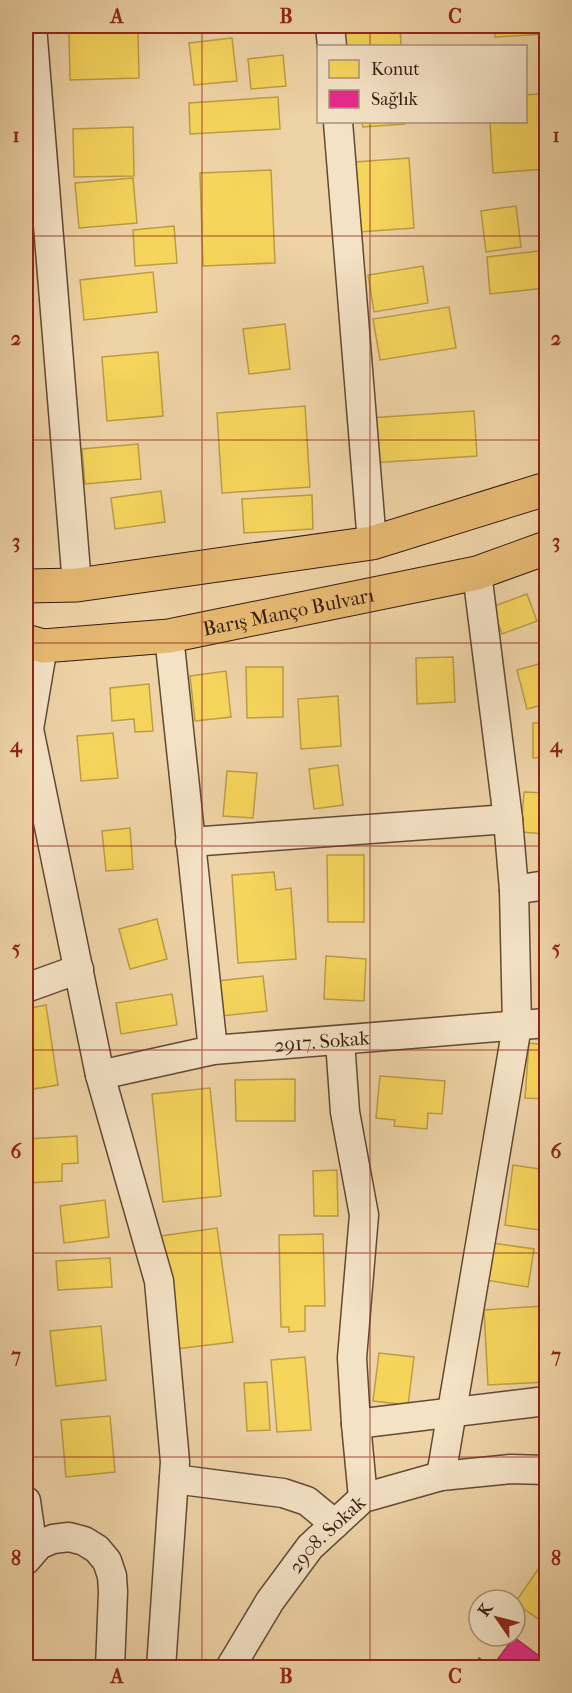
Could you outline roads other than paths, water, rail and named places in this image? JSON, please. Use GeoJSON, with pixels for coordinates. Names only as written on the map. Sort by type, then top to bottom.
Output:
{"type":"FeatureCollection","features":[{"type":"Feature","properties":{"kind":"main road"},"geometry":{"type":"LineString","coordinates":[[26,586],[77,585],[372,543],[546,489]]}},
{"type":"Feature","properties":{"kind":"main road","name":"Barış Manço Bulvarı"},"geometry":{"type":"LineString","coordinates":[[34,643],[169,636],[477,573],[546,548]]}},
{"type":"Feature","properties":{"kind":"street"},"geometry":{"type":"LineString","coordinates":[[32,26],[77,585]]}},
{"type":"Feature","properties":{"kind":"street"},"geometry":{"type":"LineString","coordinates":[[330,26],[332,45]]}},
{"type":"Feature","properties":{"kind":"street"},"geometry":{"type":"LineString","coordinates":[[338,123],[372,543]]}},
{"type":"Feature","properties":{"kind":"street"},"geometry":{"type":"LineString","coordinates":[[441,1476],[517,1026],[514,890],[508,819],[477,573]]}},
{"type":"Feature","properties":{"kind":"street"},"geometry":{"type":"LineString","coordinates":[[169,636],[213,1050]]}},
{"type":"Feature","properties":{"kind":"street"},"geometry":{"type":"LineString","coordinates":[[34,643],[29,729],[100,1075],[159,1281],[175,1462],[161,1668]]}},
{"type":"Feature","properties":{"kind":"street"},"geometry":{"type":"LineString","coordinates":[[190,842],[508,819]]}},
{"type":"Feature","properties":{"kind":"street"},"geometry":{"type":"LineString","coordinates":[[514,890],[546,885]]}},
{"type":"Feature","properties":{"kind":"street"},"geometry":{"type":"LineString","coordinates":[[26,988],[79,969]]}},
{"type":"Feature","properties":{"kind":"street","name":"2917. Sokak"},"geometry":{"type":"LineString","coordinates":[[100,1075],[213,1050],[546,1023]]}},
{"type":"Feature","properties":{"kind":"street"},"geometry":{"type":"LineString","coordinates":[[340,1041],[345,1112],[364,1215],[352,1358],[363,1498]]}},
{"type":"Feature","properties":{"kind":"street"},"geometry":{"type":"LineString","coordinates":[[356,1424],[546,1401]]}},
{"type":"Feature","properties":{"kind":"street","name":"2908. Sokak"},"geometry":{"type":"LineString","coordinates":[[230,1668],[270,1601],[310,1547],[363,1498],[441,1476],[511,1469],[546,1470]]}},
{"type":"Feature","properties":{"kind":"street"},"geometry":{"type":"LineString","coordinates":[[174,1479],[283,1493],[307,1501],[335,1524]]}},
{"type":"Feature","properties":{"kind":"street"},"geometry":{"type":"LineString","coordinates":[[26,1501],[29,1555]]}},
{"type":"Feature","properties":{"kind":"street"},"geometry":{"type":"LineString","coordinates":[[29,1555],[39,1545],[53,1539],[69,1537],[84,1541],[97,1549],[107,1561],[112,1576],[113,1592],[110,1668]]}}]}
